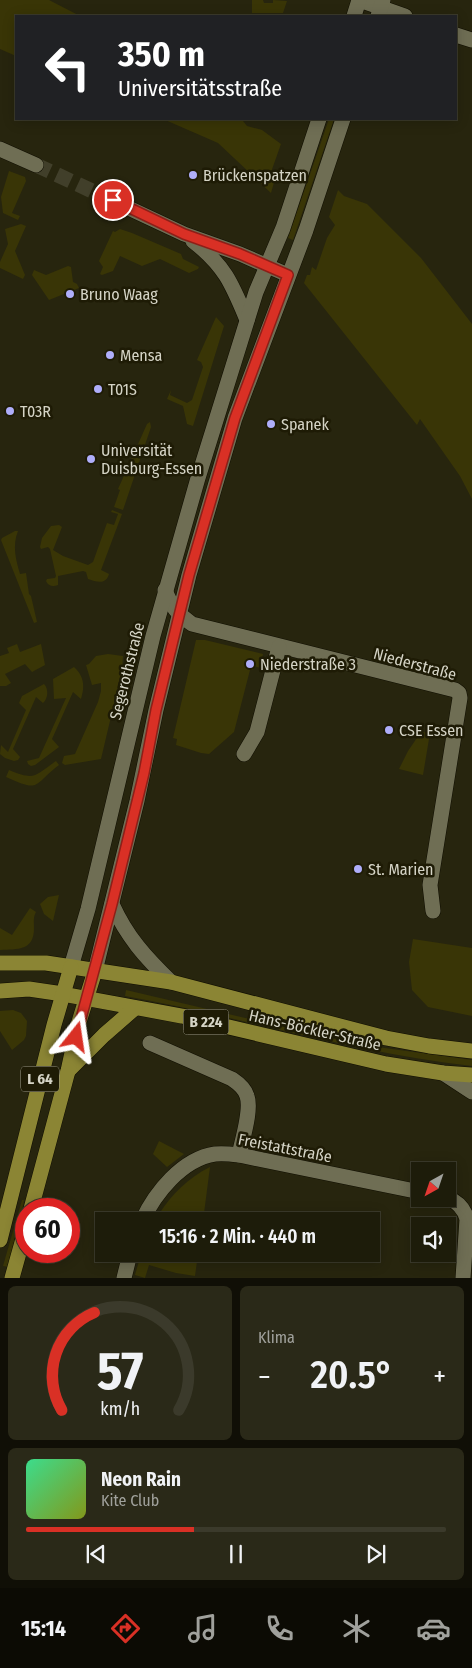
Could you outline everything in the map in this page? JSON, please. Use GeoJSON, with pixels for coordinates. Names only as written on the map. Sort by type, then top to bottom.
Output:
{"type":"FeatureCollection","features":[{"type":"Feature","properties":{"kind":"main road"},"geometry":{"type":"LineString","coordinates":[[354,15],[359,0],[402,15]]}},
{"type":"Feature","properties":{"kind":"main road"},"geometry":{"type":"LineString","coordinates":[[457,35],[472,40]]}},
{"type":"Feature","properties":{"kind":"main road","name":"Segerothstraße"},"geometry":{"type":"LineString","coordinates":[[0,1240],[63,994],[86,916],[165,590],[247,320],[282,228],[319,120]]}},
{"type":"Feature","properties":{"kind":"main road","name":"L 64"},"geometry":{"type":"LineString","coordinates":[[35,1198],[78,1025],[95,971],[112,904],[189,575],[235,418],[306,230],[344,120]]}},
{"type":"Feature","properties":{"kind":"main road"},"geometry":{"type":"LineString","coordinates":[[0,149],[36,166]]}},
{"type":"Feature","properties":{"kind":"main road"},"geometry":{"type":"LineString","coordinates":[[103,196],[184,234],[240,254],[288,275]]}},
{"type":"Feature","properties":{"kind":"main road"},"geometry":{"type":"LineString","coordinates":[[184,234],[215,260],[224,271],[232,284],[247,320]]}},
{"type":"Feature","properties":{"kind":"main road"},"geometry":{"type":"LineString","coordinates":[[165,590],[171,605],[180,616]]}},
{"type":"Feature","properties":{"kind":"main road","name":"Niederstraße"},"geometry":{"type":"LineString","coordinates":[[180,616],[192,624],[454,690],[458,693],[460,698],[430,885],[433,911]]}},
{"type":"Feature","properties":{"kind":"main road"},"geometry":{"type":"LineString","coordinates":[[244,754],[257,732],[279,647]]}},
{"type":"Feature","properties":{"kind":"main road"},"geometry":{"type":"LineString","coordinates":[[112,904],[120,921],[134,942],[149,961],[171,982]]}},
{"type":"Feature","properties":{"kind":"main road","name":"B 224"},"geometry":{"type":"LineString","coordinates":[[0,962],[46,963],[95,971]]}},
{"type":"Feature","properties":{"kind":"main road","name":"Hans-Böckler-Straße"},"geometry":{"type":"LineString","coordinates":[[95,971],[171,982],[386,1038],[472,1051]]}},
{"type":"Feature","properties":{"kind":"main road","name":"B 224"},"geometry":{"type":"LineString","coordinates":[[0,990],[29,989],[63,994]]}},
{"type":"Feature","properties":{"kind":"main road","name":"Hans-Böckler-Straße"},"geometry":{"type":"LineString","coordinates":[[63,994],[182,1016],[377,1062],[472,1076]]}},
{"type":"Feature","properties":{"kind":"main road"},"geometry":{"type":"LineString","coordinates":[[68,1070],[104,1035],[136,1008]]}},
{"type":"Feature","properties":{"kind":"main road"},"geometry":{"type":"LineString","coordinates":[[150,1044],[232,1078],[241,1086],[248,1097],[248,1109],[239,1155]]}},
{"type":"Feature","properties":{"kind":"main road"},"geometry":{"type":"LineString","coordinates":[[442,1073],[472,1092]]}},
{"type":"Feature","properties":{"kind":"main road","name":"Freistattstraße"},"geometry":{"type":"LineString","coordinates":[[146,1212],[158,1194],[178,1172],[202,1158],[215,1154],[239,1155],[411,1190]]}},
{"type":"Feature","properties":{"kind":"main road"},"geometry":{"type":"LineString","coordinates":[[456,1204],[465,1211],[467,1219],[463,1278]]}},
{"type":"Feature","properties":{"kind":"main road"},"geometry":{"type":"LineString","coordinates":[[124,1278],[128,1262]]}},
{"type":"Feature","properties":{"kind":"main road"},"geometry":{"type":"LineString","coordinates":[[12,1278],[16,1263]]}},
{"type":"Feature","properties":{"kind":"shaded area"},"geometry":{"type":"Polygon","coordinates":[[[0,0],[49,0],[78,15],[15,15],[15,56],[0,49],[0,0]]]}},
{"type":"Feature","properties":{"kind":"shaded area"},"geometry":{"type":"Polygon","coordinates":[[[252,0],[263,0],[264,3],[273,3],[273,0],[287,1],[283,13],[252,13],[252,0]]]}},
{"type":"Feature","properties":{"kind":"shaded area"},"geometry":{"type":"Polygon","coordinates":[[[165,120],[243,120],[247,126],[262,130],[281,144],[270,175],[275,179],[271,193],[218,143],[165,120]]]}},
{"type":"Feature","properties":{"kind":"shaded area"},"geometry":{"type":"Polygon","coordinates":[[[329,120],[334,120],[293,240],[288,238],[329,120]]]}},
{"type":"Feature","properties":{"kind":"shaded area"},"geometry":{"type":"Polygon","coordinates":[[[9,171],[25,177],[26,181],[12,213],[20,216],[18,220],[3,213],[1,197],[9,171]]]}},
{"type":"Feature","properties":{"kind":"shaded area"},"geometry":{"type":"Polygon","coordinates":[[[338,190],[344,196],[367,204],[421,258],[472,324],[472,499],[460,476],[420,419],[417,425],[304,283],[307,275],[310,275],[312,267],[316,270],[327,238],[335,225],[329,217],[338,190]]]}},
{"type":"Feature","properties":{"kind":"shaded area"},"geometry":{"type":"Polygon","coordinates":[[[21,224],[26,226],[15,251],[25,275],[23,279],[0,268],[0,262],[8,244],[5,229],[21,224]]]}},
{"type":"Feature","properties":{"kind":"shaded area"},"geometry":{"type":"Polygon","coordinates":[[[120,229],[181,254],[183,259],[199,267],[189,273],[160,259],[142,266],[120,256],[113,271],[102,275],[100,274],[103,267],[99,261],[113,231],[115,232],[120,229]]]}},
{"type":"Feature","properties":{"kind":"shaded area"},"geometry":{"type":"Polygon","coordinates":[[[68,266],[71,267],[73,282],[79,288],[49,300],[32,275],[34,270],[46,275],[68,266]]]}},
{"type":"Feature","properties":{"kind":"shaded area"},"geometry":{"type":"Polygon","coordinates":[[[216,317],[224,326],[193,426],[187,424],[183,406],[167,399],[171,390],[170,395],[187,403],[192,400],[203,367],[201,362],[197,360],[216,317]]]}},
{"type":"Feature","properties":{"kind":"shaded area"},"geometry":{"type":"Polygon","coordinates":[[[150,422],[151,427],[123,510],[114,507],[120,490],[118,489],[147,424],[150,422]]]}},
{"type":"Feature","properties":{"kind":"shaded area"},"geometry":{"type":"Polygon","coordinates":[[[112,510],[122,514],[101,570],[109,574],[106,580],[98,582],[88,579],[86,572],[83,571],[58,576],[58,585],[48,584],[47,579],[55,578],[56,576],[50,549],[48,547],[41,549],[40,547],[42,538],[51,526],[59,525],[62,527],[53,550],[63,556],[88,565],[93,562],[107,523],[114,525],[118,514],[111,512],[112,510]]]}},
{"type":"Feature","properties":{"kind":"shaded area"},"geometry":{"type":"Polygon","coordinates":[[[18,531],[15,542],[16,558],[20,574],[26,573],[29,594],[37,622],[34,623],[1,540],[18,531]]]}},
{"type":"Feature","properties":{"kind":"shaded area"},"geometry":{"type":"Polygon","coordinates":[[[196,640],[205,640],[263,654],[260,668],[254,666],[253,670],[250,670],[234,732],[209,754],[176,745],[177,739],[173,738],[196,640]]]}},
{"type":"Feature","properties":{"kind":"shaded area"},"geometry":{"type":"Polygon","coordinates":[[[17,644],[20,652],[41,644],[45,665],[32,672],[25,664],[5,674],[11,683],[6,686],[0,686],[0,656],[9,653],[7,648],[17,644]]]}},
{"type":"Feature","properties":{"kind":"shaded area"},"geometry":{"type":"Polygon","coordinates":[[[108,654],[123,656],[122,670],[101,759],[65,765],[62,763],[64,756],[75,754],[101,691],[101,683],[92,685],[86,665],[96,656],[108,654]]]}},
{"type":"Feature","properties":{"kind":"shaded area"},"geometry":{"type":"Polygon","coordinates":[[[74,667],[83,681],[81,699],[73,692],[52,739],[59,747],[31,766],[27,761],[39,758],[66,698],[54,699],[53,679],[74,667]]]}},
{"type":"Feature","properties":{"kind":"shaded area"},"geometry":{"type":"Polygon","coordinates":[[[44,684],[47,691],[46,699],[43,703],[36,697],[13,749],[20,757],[14,761],[5,758],[0,754],[1,745],[8,752],[26,710],[19,703],[22,696],[44,684]]]}},
{"type":"Feature","properties":{"kind":"shaded area"},"geometry":{"type":"Polygon","coordinates":[[[421,732],[430,733],[423,775],[399,769],[408,751],[421,732]]]}},
{"type":"Feature","properties":{"kind":"shaded area"},"geometry":{"type":"Polygon","coordinates":[[[56,761],[59,765],[40,782],[31,786],[6,777],[9,770],[30,776],[34,775],[56,761]]]}},
{"type":"Feature","properties":{"kind":"shaded area"},"geometry":{"type":"Polygon","coordinates":[[[59,895],[53,921],[44,914],[40,904],[48,897],[59,895]]]}},
{"type":"Feature","properties":{"kind":"shaded area"},"geometry":{"type":"Polygon","coordinates":[[[30,908],[36,912],[31,941],[28,945],[19,949],[0,950],[0,928],[12,935],[30,908]]]}},
{"type":"Feature","properties":{"kind":"shaded area"},"geometry":{"type":"Polygon","coordinates":[[[413,939],[472,948],[472,1016],[428,1007],[412,990],[409,962],[413,939]]]}},
{"type":"Feature","properties":{"kind":"shaded area"},"geometry":{"type":"Polygon","coordinates":[[[126,990],[356,1044],[472,1060],[472,1066],[384,1053],[341,1044],[125,996],[126,990]]]}},
{"type":"Feature","properties":{"kind":"shaded area"},"geometry":{"type":"Polygon","coordinates":[[[13,1010],[21,1013],[27,1021],[24,1040],[12,1050],[0,1031],[0,1011],[13,1010]]]}},
{"type":"Feature","properties":{"kind":"shaded area"},"geometry":{"type":"Polygon","coordinates":[[[159,1141],[184,1154],[167,1167],[153,1154],[159,1141]]]}},
{"type":"Feature","properties":{"kind":"shaded area"},"geometry":{"type":"Polygon","coordinates":[[[210,1167],[204,1212],[160,1212],[181,1187],[210,1167]]]}},
{"type":"Feature","properties":{"kind":"shaded area"},"geometry":{"type":"Polygon","coordinates":[[[15,1224],[15,1244],[9,1267],[3,1266],[15,1224]]]}},
{"type":"Feature","properties":{"kind":"shaded area"},"geometry":{"type":"Polygon","coordinates":[[[139,1262],[197,1262],[195,1276],[176,1273],[149,1265],[145,1278],[135,1275],[139,1262]]]}},
{"type":"Feature","properties":{"kind":"tunnel"},"geometry":{"type":"LineString","coordinates":[[36,165],[103,196]]}},
{"type":"Feature","properties":{"kind":"place","name":"Brückenspatzen"},"geometry":{"type":"Point","coordinates":[193,175]}},
{"type":"Feature","properties":{"kind":"place","name":"Bruno Waag"},"geometry":{"type":"Point","coordinates":[70,294]}},
{"type":"Feature","properties":{"kind":"place","name":"Mensa"},"geometry":{"type":"Point","coordinates":[110,355]}},
{"type":"Feature","properties":{"kind":"place","name":"T01S"},"geometry":{"type":"Point","coordinates":[98,389]}},
{"type":"Feature","properties":{"kind":"place","name":"T03R"},"geometry":{"type":"Point","coordinates":[10,411]}},
{"type":"Feature","properties":{"kind":"place","name":"Spanek"},"geometry":{"type":"Point","coordinates":[271,424]}},
{"type":"Feature","properties":{"kind":"place","name":"Universität Duisburg-Essen"},"geometry":{"type":"Point","coordinates":[91,459]}},
{"type":"Feature","properties":{"kind":"place","name":"Niederstraße 3"},"geometry":{"type":"Point","coordinates":[250,664]}},
{"type":"Feature","properties":{"kind":"place","name":"CSE Essen"},"geometry":{"type":"Point","coordinates":[389,730]}},
{"type":"Feature","properties":{"kind":"place","name":"St. Marien"},"geometry":{"type":"Point","coordinates":[358,869]}},
{"type":"Feature","properties":{"kind":"route"},"geometry":{"type":"LineString","coordinates":[[76,1037],[112,904],[189,575],[235,418],[288,275],[240,254],[184,234],[113,200]]}}]}
